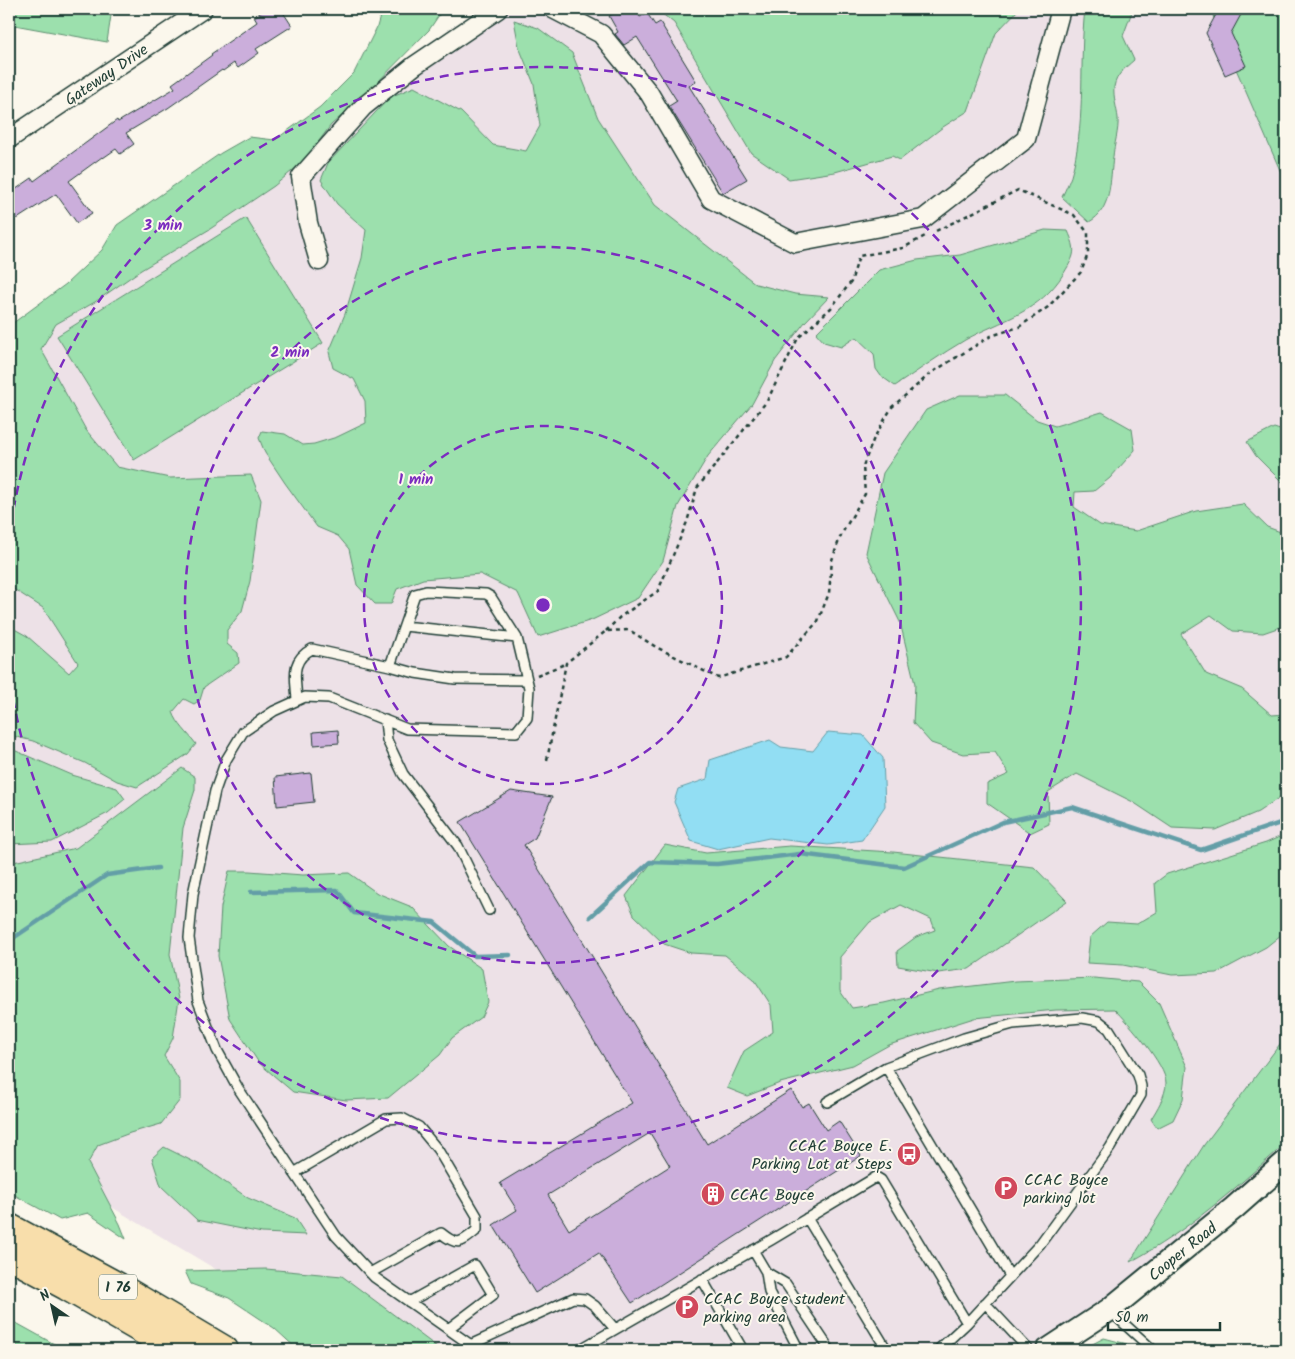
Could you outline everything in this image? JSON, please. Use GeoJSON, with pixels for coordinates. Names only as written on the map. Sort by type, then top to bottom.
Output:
{"type":"FeatureCollection","features":[{"type":"Feature","properties":{"kind":"highway","name":"I 76"},"geometry":{"type":"LineString","coordinates":[[9,1228],[110,1282],[224,1350]]}},
{"type":"Feature","properties":{"kind":"highway","name":"I 76"},"geometry":{"type":"LineString","coordinates":[[9,1255],[178,1350]]}},
{"type":"Feature","properties":{"kind":"street","name":"Gateway Drive"},"geometry":{"type":"LineString","coordinates":[[9,140],[203,9]]}},
{"type":"Feature","properties":{"kind":"street"},"geometry":{"type":"LineString","coordinates":[[319,261],[308,223],[301,177],[363,107],[414,66],[498,9]]}},
{"type":"Feature","properties":{"kind":"street"},"geometry":{"type":"LineString","coordinates":[[553,9],[601,34],[607,41],[649,93],[711,199],[795,243],[923,219],[1026,139],[1061,9]]}},
{"type":"Feature","properties":{"kind":"street","name":"Cooper Road"},"geometry":{"type":"LineString","coordinates":[[1048,1350],[1109,1310],[1234,1208],[1286,1162]]}},
{"type":"Feature","properties":{"kind":"lane"},"geometry":{"type":"LineString","coordinates":[[390,666],[415,594],[426,591],[486,594],[491,597],[517,638],[529,688],[527,718],[516,732],[407,728],[329,698],[305,697],[274,710],[243,732],[226,760],[216,791],[194,894],[189,938],[198,1001],[217,1050],[238,1088],[336,1236],[370,1274],[474,1348],[573,1298],[586,1299],[595,1306],[615,1329]]}},
{"type":"Feature","properties":{"kind":"lane"},"geometry":{"type":"LineString","coordinates":[[404,626],[517,638]]}},
{"type":"Feature","properties":{"kind":"lane"},"geometry":{"type":"LineString","coordinates":[[297,700],[295,667],[304,654],[312,649],[415,672],[455,678],[527,680]]}},
{"type":"Feature","properties":{"kind":"lane"},"geometry":{"type":"LineString","coordinates":[[385,720],[387,740],[402,774],[458,846],[489,910]]}},
{"type":"Feature","properties":{"kind":"lane"},"geometry":{"type":"LineString","coordinates":[[827,1102],[886,1067],[948,1043],[1013,1024],[1082,1018],[1099,1021],[1109,1029],[1138,1075],[1141,1095],[1110,1148],[1040,1244],[967,1323],[938,1350]]}},
{"type":"Feature","properties":{"kind":"lane"},"geometry":{"type":"LineString","coordinates":[[886,1067],[1010,1276]]}},
{"type":"Feature","properties":{"kind":"lane"},"geometry":{"type":"LineString","coordinates":[[294,1173],[386,1119],[402,1118],[419,1127],[438,1150],[477,1216],[477,1230],[463,1241],[451,1241],[441,1233],[370,1274]]}},
{"type":"Feature","properties":{"kind":"lane"},"geometry":{"type":"LineString","coordinates":[[579,1350],[876,1177],[881,1180],[967,1323]]}},
{"type":"Feature","properties":{"kind":"lane"},"geometry":{"type":"LineString","coordinates":[[807,1218],[887,1350]]}},
{"type":"Feature","properties":{"kind":"lane"},"geometry":{"type":"LineString","coordinates":[[753,1250],[766,1272],[769,1292],[799,1350]]}},
{"type":"Feature","properties":{"kind":"lane"},"geometry":{"type":"LineString","coordinates":[[409,1302],[475,1265],[493,1295],[448,1329]]}},
{"type":"Feature","properties":{"kind":"lane"},"geometry":{"type":"LineString","coordinates":[[766,1272],[786,1284],[830,1350]]}},
{"type":"Feature","properties":{"kind":"lane"},"geometry":{"type":"LineString","coordinates":[[702,1279],[743,1350]]}},
{"type":"Feature","properties":{"kind":"lane"},"geometry":{"type":"LineString","coordinates":[[985,1303],[1029,1350]]}},
{"type":"Feature","properties":{"kind":"lane"},"geometry":{"type":"LineString","coordinates":[[1109,1310],[1153,1350]]}},
{"type":"Feature","properties":{"kind":"path"},"geometry":{"type":"LineString","coordinates":[[527,680],[566,663],[606,631],[620,617],[658,591],[686,522],[697,488],[767,401],[798,338],[831,308],[851,282],[859,256],[903,248],[974,210],[1018,190],[1074,215],[1088,233],[1088,254],[1081,272],[1048,307],[1019,327],[992,336],[931,373],[892,407],[874,438],[862,466],[865,494],[841,535],[832,560],[829,593],[818,621],[786,657],[718,678],[628,630],[606,631]]}},
{"type":"Feature","properties":{"kind":"path"},"geometry":{"type":"LineString","coordinates":[[547,760],[566,663]]}},
{"type":"Feature","properties":{"kind":"shaded area"},"geometry":{"type":"Polygon","coordinates":[[[479,9],[1286,9],[1286,1151],[1229,1202],[1106,1302],[1031,1350],[342,1350],[301,1320],[83,1190],[9,1152],[9,331],[479,9]]]}},
{"type":"Feature","properties":{"kind":"green space"},"geometry":{"type":"Polygon","coordinates":[[[9,9],[112,9],[107,42],[9,24],[9,9]]]}},
{"type":"Feature","properties":{"kind":"green space"},"geometry":{"type":"Polygon","coordinates":[[[382,9],[443,9],[429,30],[364,96],[331,125],[304,161],[274,186],[210,229],[141,270],[95,302],[56,324],[41,349],[86,430],[117,467],[170,478],[251,475],[261,500],[250,581],[242,611],[227,630],[227,644],[238,653],[239,663],[204,687],[200,700],[194,704],[184,699],[173,712],[196,744],[188,754],[137,787],[117,781],[85,763],[33,741],[9,735],[9,626],[27,636],[69,673],[78,663],[43,608],[9,586],[9,326],[66,284],[102,250],[117,225],[221,153],[249,137],[275,140],[320,107],[354,73],[377,27],[382,9]]]}},
{"type":"Feature","properties":{"kind":"green space"},"geometry":{"type":"Polygon","coordinates":[[[656,9],[1019,9],[996,33],[968,111],[943,127],[900,160],[892,156],[835,172],[789,179],[751,153],[674,23],[656,9]]]}},
{"type":"Feature","properties":{"kind":"green space"},"geometry":{"type":"Polygon","coordinates":[[[1085,9],[1133,9],[1123,36],[1134,60],[1121,72],[1115,83],[1114,95],[1118,123],[1110,184],[1102,210],[1097,217],[1089,222],[1062,197],[1072,173],[1080,130],[1085,9]]]}},
{"type":"Feature","properties":{"kind":"green space"},"geometry":{"type":"Polygon","coordinates":[[[1231,9],[1286,9],[1286,184],[1213,16],[1231,9]]]}},
{"type":"Feature","properties":{"kind":"green space"},"geometry":{"type":"Polygon","coordinates":[[[514,20],[538,28],[572,53],[598,118],[655,205],[756,284],[795,294],[829,297],[805,322],[775,361],[752,404],[708,456],[678,506],[663,561],[638,598],[592,620],[538,637],[518,593],[480,574],[423,579],[397,589],[391,604],[375,604],[357,585],[349,549],[338,536],[317,527],[265,453],[259,438],[262,431],[285,434],[303,445],[314,444],[337,437],[366,423],[365,401],[354,379],[333,368],[329,352],[345,314],[362,258],[366,230],[337,204],[321,180],[328,163],[390,97],[414,87],[461,112],[493,145],[526,151],[540,126],[534,84],[519,47],[514,20]]]}},
{"type":"Feature","properties":{"kind":"green space"},"geometry":{"type":"Polygon","coordinates":[[[246,218],[323,343],[134,460],[57,336],[246,218]]]}},
{"type":"Feature","properties":{"kind":"green space"},"geometry":{"type":"Polygon","coordinates":[[[1045,230],[1068,231],[1074,248],[1071,262],[1054,287],[1032,306],[965,340],[895,386],[881,376],[876,369],[874,354],[856,337],[841,347],[824,342],[816,333],[879,270],[917,260],[960,255],[1045,230]]]}},
{"type":"Feature","properties":{"kind":"green space"},"geometry":{"type":"Polygon","coordinates":[[[960,395],[1005,395],[1037,420],[1055,426],[1102,412],[1132,429],[1135,450],[1110,478],[1094,491],[1075,492],[1074,507],[1100,525],[1136,531],[1196,511],[1243,504],[1267,527],[1286,534],[1286,625],[1263,633],[1233,631],[1211,615],[1181,634],[1206,674],[1242,689],[1272,715],[1286,714],[1286,793],[1258,812],[1215,830],[1172,828],[1133,802],[1077,774],[1048,792],[1049,824],[1030,833],[987,803],[987,784],[1009,774],[995,752],[963,754],[931,743],[913,723],[915,684],[900,622],[866,553],[883,473],[926,410],[960,395]]]}},
{"type":"Feature","properties":{"kind":"green space"},"geometry":{"type":"Polygon","coordinates":[[[1274,428],[1286,432],[1286,489],[1283,483],[1256,456],[1247,442],[1274,428]]]}},
{"type":"Feature","properties":{"kind":"green space"},"geometry":{"type":"Polygon","coordinates":[[[9,748],[72,775],[117,788],[125,799],[108,813],[52,842],[9,844],[9,748]]]}},
{"type":"Feature","properties":{"kind":"green space"},"geometry":{"type":"Polygon","coordinates":[[[182,768],[195,777],[195,790],[183,828],[170,954],[179,999],[173,1038],[164,1056],[180,1082],[180,1100],[161,1124],[98,1145],[88,1163],[126,1239],[88,1213],[60,1220],[9,1192],[9,863],[76,848],[182,768]]]}},
{"type":"Feature","properties":{"kind":"green space"},"geometry":{"type":"Polygon","coordinates":[[[1286,834],[1286,931],[1266,947],[1217,973],[1172,975],[1123,965],[1087,963],[1090,937],[1107,922],[1137,924],[1157,912],[1155,883],[1167,874],[1266,843],[1286,834]]]}},
{"type":"Feature","properties":{"kind":"green space"},"geometry":{"type":"Polygon","coordinates":[[[665,845],[706,853],[790,846],[893,852],[1034,867],[1067,901],[969,969],[938,973],[898,966],[897,951],[916,937],[935,930],[931,919],[901,905],[870,922],[840,957],[840,991],[852,1008],[884,1003],[939,990],[1015,981],[1094,978],[1138,982],[1159,1003],[1187,1067],[1183,1099],[1173,1120],[1157,1128],[1151,1119],[1161,1102],[1164,1092],[1166,1083],[1164,1075],[1145,1044],[1115,1009],[1056,1010],[974,1018],[889,1045],[853,1065],[780,1083],[747,1096],[727,1088],[744,1051],[773,1032],[771,1005],[754,979],[725,955],[691,953],[664,944],[634,915],[626,896],[665,845]]]}},
{"type":"Feature","properties":{"kind":"green space"},"geometry":{"type":"Polygon","coordinates":[[[229,871],[303,875],[349,873],[377,893],[412,907],[449,946],[482,969],[488,1002],[481,1017],[452,1038],[440,1055],[388,1098],[346,1100],[293,1092],[259,1063],[230,1019],[218,956],[221,907],[229,871]]]}},
{"type":"Feature","properties":{"kind":"green space"},"geometry":{"type":"Polygon","coordinates":[[[1286,1036],[1286,1143],[1192,1222],[1172,1237],[1130,1262],[1204,1145],[1286,1036]]]}},
{"type":"Feature","properties":{"kind":"green space"},"geometry":{"type":"Polygon","coordinates":[[[164,1147],[200,1165],[248,1198],[295,1218],[306,1235],[262,1233],[197,1220],[161,1186],[152,1158],[164,1147]]]}},
{"type":"Feature","properties":{"kind":"green space"},"geometry":{"type":"Polygon","coordinates":[[[266,1269],[342,1276],[441,1350],[298,1350],[274,1328],[229,1298],[191,1284],[185,1271],[266,1269]]]}},
{"type":"Feature","properties":{"kind":"green space"},"geometry":{"type":"Polygon","coordinates":[[[9,1319],[65,1350],[9,1350],[9,1319]]]}},
{"type":"Feature","properties":{"kind":"green space"},"geometry":{"type":"Polygon","coordinates":[[[1104,1338],[1127,1344],[1133,1350],[1081,1350],[1104,1338]]]}},
{"type":"Feature","properties":{"kind":"water"},"geometry":{"type":"Polygon","coordinates":[[[828,732],[863,735],[883,758],[885,806],[862,840],[828,845],[769,838],[718,849],[691,841],[674,802],[678,789],[707,779],[710,760],[770,740],[781,747],[813,751],[828,732]]]}},
{"type":"Feature","properties":{"kind":"building"},"geometry":{"type":"Polygon","coordinates":[[[266,9],[281,9],[292,26],[256,49],[259,53],[238,68],[234,63],[168,108],[126,133],[134,144],[120,154],[116,149],[69,181],[92,213],[77,223],[56,194],[17,219],[9,205],[9,194],[32,178],[34,181],[117,120],[118,122],[175,88],[172,84],[257,22],[254,17],[266,9]]]}},
{"type":"Feature","properties":{"kind":"building"},"geometry":{"type":"Polygon","coordinates":[[[622,9],[634,9],[640,17],[647,13],[655,25],[660,22],[696,81],[689,86],[747,179],[723,193],[669,106],[677,101],[637,37],[624,45],[615,34],[618,32],[609,16],[622,9]]]}},
{"type":"Feature","properties":{"kind":"building"},"geometry":{"type":"Polygon","coordinates":[[[1219,9],[1244,9],[1231,33],[1246,66],[1225,75],[1206,33],[1219,9]]]}},
{"type":"Feature","properties":{"kind":"building"},"geometry":{"type":"Polygon","coordinates":[[[338,730],[339,743],[314,745],[313,732],[338,730]]]}},
{"type":"Feature","properties":{"kind":"building"},"geometry":{"type":"Polygon","coordinates":[[[311,773],[314,802],[277,806],[275,777],[311,773]]]}},
{"type":"Feature","properties":{"kind":"building"},"geometry":{"type":"Polygon","coordinates":[[[511,791],[552,797],[535,838],[524,845],[707,1144],[791,1090],[802,1107],[809,1103],[826,1130],[839,1121],[861,1156],[632,1303],[599,1253],[535,1293],[493,1225],[517,1210],[500,1183],[632,1103],[460,822],[511,791]],[[650,1133],[548,1195],[569,1230],[670,1166],[650,1133]]]}},
{"type":"Feature","properties":{"kind":"waterway"},"geometry":{"type":"LineString","coordinates":[[590,917],[650,862],[717,864],[800,854],[904,867],[1003,822],[1072,807],[1201,850],[1286,821]]}},
{"type":"Feature","properties":{"kind":"waterway"},"geometry":{"type":"LineString","coordinates":[[9,941],[107,875],[158,868]]}},
{"type":"Feature","properties":{"kind":"waterway"},"geometry":{"type":"LineString","coordinates":[[251,892],[337,890],[354,913],[434,922],[475,956],[510,955]]}},
{"type":"Feature","properties":{"kind":"place","name":"CCAC Boyce E. Parking Lot at Steps"},"geometry":{"type":"Point","coordinates":[909,1154]}},
{"type":"Feature","properties":{"kind":"place","name":"CCAC Boyce parking lot"},"geometry":{"type":"Point","coordinates":[1006,1188]}},
{"type":"Feature","properties":{"kind":"place","name":"CCAC Boyce"},"geometry":{"type":"Point","coordinates":[713,1194]}},
{"type":"Feature","properties":{"kind":"place","name":"CCAC Boyce student parking area"},"geometry":{"type":"Point","coordinates":[687,1307]}}]}
